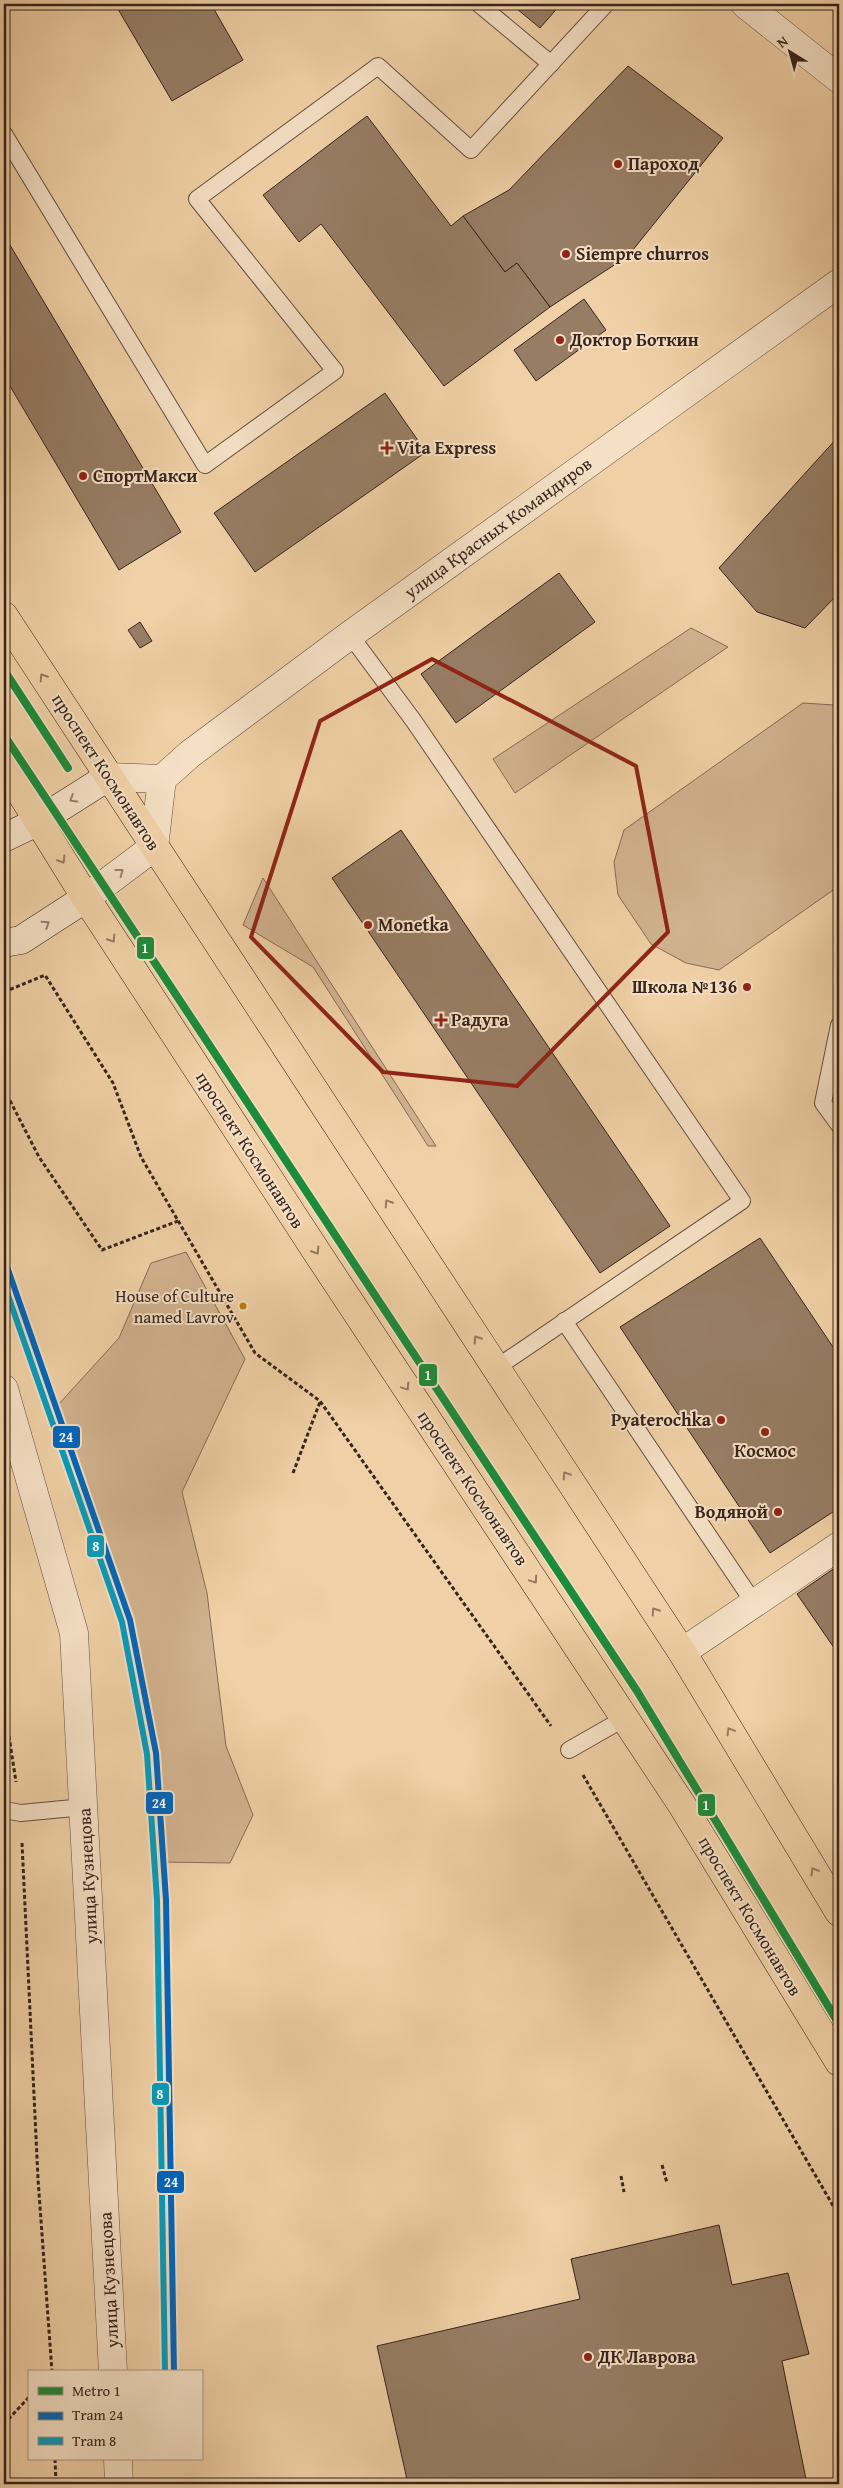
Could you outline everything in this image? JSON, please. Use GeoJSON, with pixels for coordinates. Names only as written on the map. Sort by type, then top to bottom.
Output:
{"type":"FeatureCollection","features":[{"type":"Feature","properties":{"kind":"main road","name":"проспект Космонавтов"},"geometry":{"type":"LineString","coordinates":[[4,616],[682,1652],[839,1912]]}},
{"type":"Feature","properties":{"kind":"main road","name":"проспект Космонавтов"},"geometry":{"type":"LineString","coordinates":[[4,766],[86,898],[682,1805],[839,2062]]}},
{"type":"Feature","properties":{"kind":"street"},"geometry":{"type":"LineString","coordinates":[[745,4],[839,79]]}},
{"type":"Feature","properties":{"kind":"street","name":"улица Красных Командиров"},"geometry":{"type":"LineString","coordinates":[[162,779],[190,754],[350,635],[839,283]]}},
{"type":"Feature","properties":{"kind":"street"},"geometry":{"type":"LineString","coordinates":[[4,838],[38,822],[108,777],[162,779],[154,847],[86,898],[21,940],[4,943]]}},
{"type":"Feature","properties":{"kind":"street","name":"улица Кузнецова"},"geometry":{"type":"LineString","coordinates":[[4,1389],[74,1633],[113,2370]]}},
{"type":"Feature","properties":{"kind":"street"},"geometry":{"type":"LineString","coordinates":[[682,1652],[839,1546]]}},
{"type":"Feature","properties":{"kind":"street"},"geometry":{"type":"LineString","coordinates":[[118,2460],[119,2484]]}},
{"type":"Feature","properties":{"kind":"lane"},"geometry":{"type":"LineString","coordinates":[[479,4],[551,64]]}},
{"type":"Feature","properties":{"kind":"lane"},"geometry":{"type":"LineString","coordinates":[[4,134],[205,465],[334,371],[196,199],[378,66],[471,150],[606,4]]}},
{"type":"Feature","properties":{"kind":"lane"},"geometry":{"type":"LineString","coordinates":[[350,635],[419,728],[742,1201],[496,1368]]}},
{"type":"Feature","properties":{"kind":"lane"},"geometry":{"type":"LineString","coordinates":[[839,1025],[824,1103],[839,1125]]}},
{"type":"Feature","properties":{"kind":"lane"},"geometry":{"type":"LineString","coordinates":[[564,1321],[754,1603]]}},
{"type":"Feature","properties":{"kind":"lane"},"geometry":{"type":"LineString","coordinates":[[569,1750],[625,1718]]}},
{"type":"Feature","properties":{"kind":"lane"},"geometry":{"type":"LineString","coordinates":[[4,1810],[20,1813],[84,1808]]}},
{"type":"Feature","properties":{"kind":"path"},"geometry":{"type":"LineString","coordinates":[[4,992],[44,974],[113,1083],[141,1157],[255,1353],[320,1401],[569,1750],[839,2216]]}},
{"type":"Feature","properties":{"kind":"path"},"geometry":{"type":"LineString","coordinates":[[4,1089],[39,1157],[102,1250],[178,1221]]}},
{"type":"Feature","properties":{"kind":"path"},"geometry":{"type":"LineString","coordinates":[[293,1473],[320,1401]]}},
{"type":"Feature","properties":{"kind":"path"},"geometry":{"type":"LineString","coordinates":[[4,1704],[20,1813],[38,2180],[52,2370]]}},
{"type":"Feature","properties":{"kind":"path"},"geometry":{"type":"LineString","coordinates":[[662,2165],[667,2183]]}},
{"type":"Feature","properties":{"kind":"path"},"geometry":{"type":"LineString","coordinates":[[622,2176],[624,2192]]}},
{"type":"Feature","properties":{"kind":"path"},"geometry":{"type":"LineString","coordinates":[[4,2424],[28,2398]]}},
{"type":"Feature","properties":{"kind":"path"},"geometry":{"type":"LineString","coordinates":[[55,2460],[56,2484]]}},
{"type":"Feature","properties":{"kind":"highlighted area"},"geometry":{"type":"Polygon","coordinates":[[[432,659],[636,766],[668,932],[517,1086],[383,1072],[251,937],[320,721],[432,659]]]}},
{"type":"Feature","properties":{"kind":"shaded area"},"geometry":{"type":"Polygon","coordinates":[[[691,628],[728,647],[515,793],[493,759],[691,628]]]}},
{"type":"Feature","properties":{"kind":"shaded area"},"geometry":{"type":"Polygon","coordinates":[[[803,703],[834,705],[839,708],[839,886],[719,970],[686,963],[651,944],[618,895],[614,862],[624,830],[803,703]]]}},
{"type":"Feature","properties":{"kind":"shaded area"},"geometry":{"type":"Polygon","coordinates":[[[263,878],[436,1146],[428,1146],[313,967],[243,925],[263,878]]]}},
{"type":"Feature","properties":{"kind":"shaded area"},"geometry":{"type":"Polygon","coordinates":[[[186,1252],[245,1359],[182,1492],[207,1593],[226,1746],[253,1815],[230,1863],[161,1862],[142,1665],[58,1405],[119,1338],[151,1263],[186,1252]]]}},
{"type":"Feature","properties":{"kind":"building"},"geometry":{"type":"Polygon","coordinates":[[[115,4],[211,4],[243,60],[172,101],[115,4]]]}},
{"type":"Feature","properties":{"kind":"building"},"geometry":{"type":"Polygon","coordinates":[[[511,4],[561,4],[540,28],[511,4]]]}},
{"type":"Feature","properties":{"kind":"building","name":"Пароход"},"geometry":{"type":"Polygon","coordinates":[[[628,66],[723,138],[628,256],[550,307],[517,263],[505,272],[463,216],[509,190],[628,66]]]}},
{"type":"Feature","properties":{"kind":"building"},"geometry":{"type":"Polygon","coordinates":[[[367,116],[451,226],[463,216],[505,272],[517,263],[550,307],[444,386],[321,224],[299,242],[263,195],[367,116]]]}},
{"type":"Feature","properties":{"kind":"building"},"geometry":{"type":"Polygon","coordinates":[[[4,235],[181,532],[119,570],[4,376],[4,235]]]}},
{"type":"Feature","properties":{"kind":"building","name":"Доктор Боткин"},"geometry":{"type":"Polygon","coordinates":[[[584,299],[606,330],[536,381],[514,350],[584,299]]]}},
{"type":"Feature","properties":{"kind":"building"},"geometry":{"type":"Polygon","coordinates":[[[385,393],[426,452],[255,572],[214,513],[385,393]]]}},
{"type":"Feature","properties":{"kind":"building"},"geometry":{"type":"Polygon","coordinates":[[[838,437],[839,593],[805,628],[757,612],[719,568],[838,437]]]}},
{"type":"Feature","properties":{"kind":"building"},"geometry":{"type":"Polygon","coordinates":[[[559,573],[595,622],[456,723],[421,674],[559,573]]]}},
{"type":"Feature","properties":{"kind":"building"},"geometry":{"type":"Polygon","coordinates":[[[140,622],[152,641],[140,648],[128,630],[140,622]]]}},
{"type":"Feature","properties":{"kind":"building"},"geometry":{"type":"Polygon","coordinates":[[[401,830],[670,1226],[600,1273],[332,878],[401,830]]]}},
{"type":"Feature","properties":{"kind":"building","name":"Космос"},"geometry":{"type":"Polygon","coordinates":[[[760,1238],[839,1356],[839,1508],[770,1553],[620,1327],[760,1238]]]}},
{"type":"Feature","properties":{"kind":"building"},"geometry":{"type":"Polygon","coordinates":[[[839,1565],[839,1655],[797,1594],[839,1565]]]}},
{"type":"Feature","properties":{"kind":"building","name":"ДК Лаврова"},"geometry":{"type":"Polygon","coordinates":[[[719,2225],[732,2285],[788,2273],[809,2354],[782,2361],[807,2484],[408,2484],[377,2346],[580,2299],[571,2259],[719,2225]]]}},
{"type":"Feature","properties":{"kind":"metro line","name":"1"},"geometry":{"type":"LineString","coordinates":[[4,670],[68,768]]}},
{"type":"Feature","properties":{"kind":"metro line","name":"1"},"geometry":{"type":"LineString","coordinates":[[4,735],[637,1691],[839,2024]]}},
{"type":"Feature","properties":{"kind":"tram line","name":"24"},"geometry":{"type":"LineString","coordinates":[[4,1258],[130,1620],[156,1753],[166,1900],[174,2370]]}},
{"type":"Feature","properties":{"kind":"tram line","name":"8"},"geometry":{"type":"LineString","coordinates":[[4,1284],[122,1622],[147,1754],[157,1900],[165,2370]]}},
{"type":"Feature","properties":{"kind":"place","name":"Пароход"},"geometry":{"type":"Point","coordinates":[618,164]}},
{"type":"Feature","properties":{"kind":"place","name":"Siempre churros"},"geometry":{"type":"Point","coordinates":[566,254]}},
{"type":"Feature","properties":{"kind":"place","name":"Доктор Боткин"},"geometry":{"type":"Point","coordinates":[560,340]}},
{"type":"Feature","properties":{"kind":"place","name":"Vita Express"},"geometry":{"type":"Point","coordinates":[387,448]}},
{"type":"Feature","properties":{"kind":"place","name":"СпортМакси"},"geometry":{"type":"Point","coordinates":[83,476]}},
{"type":"Feature","properties":{"kind":"place","name":"Monetka"},"geometry":{"type":"Point","coordinates":[368,925]}},
{"type":"Feature","properties":{"kind":"place","name":"Школа №136"},"geometry":{"type":"Point","coordinates":[747,987]}},
{"type":"Feature","properties":{"kind":"place","name":"Радуга"},"geometry":{"type":"Point","coordinates":[441,1020]}},
{"type":"Feature","properties":{"kind":"place","name":"House of Culture named Lavrov"},"geometry":{"type":"Point","coordinates":[243,1306]}},
{"type":"Feature","properties":{"kind":"place","name":"Pyaterochka"},"geometry":{"type":"Point","coordinates":[721,1420]}},
{"type":"Feature","properties":{"kind":"place","name":"Космос"},"geometry":{"type":"Point","coordinates":[765,1432]}},
{"type":"Feature","properties":{"kind":"place","name":"Водяной"},"geometry":{"type":"Point","coordinates":[778,1512]}},
{"type":"Feature","properties":{"kind":"place","name":"ДК Лаврова"},"geometry":{"type":"Point","coordinates":[588,2357]}}]}
